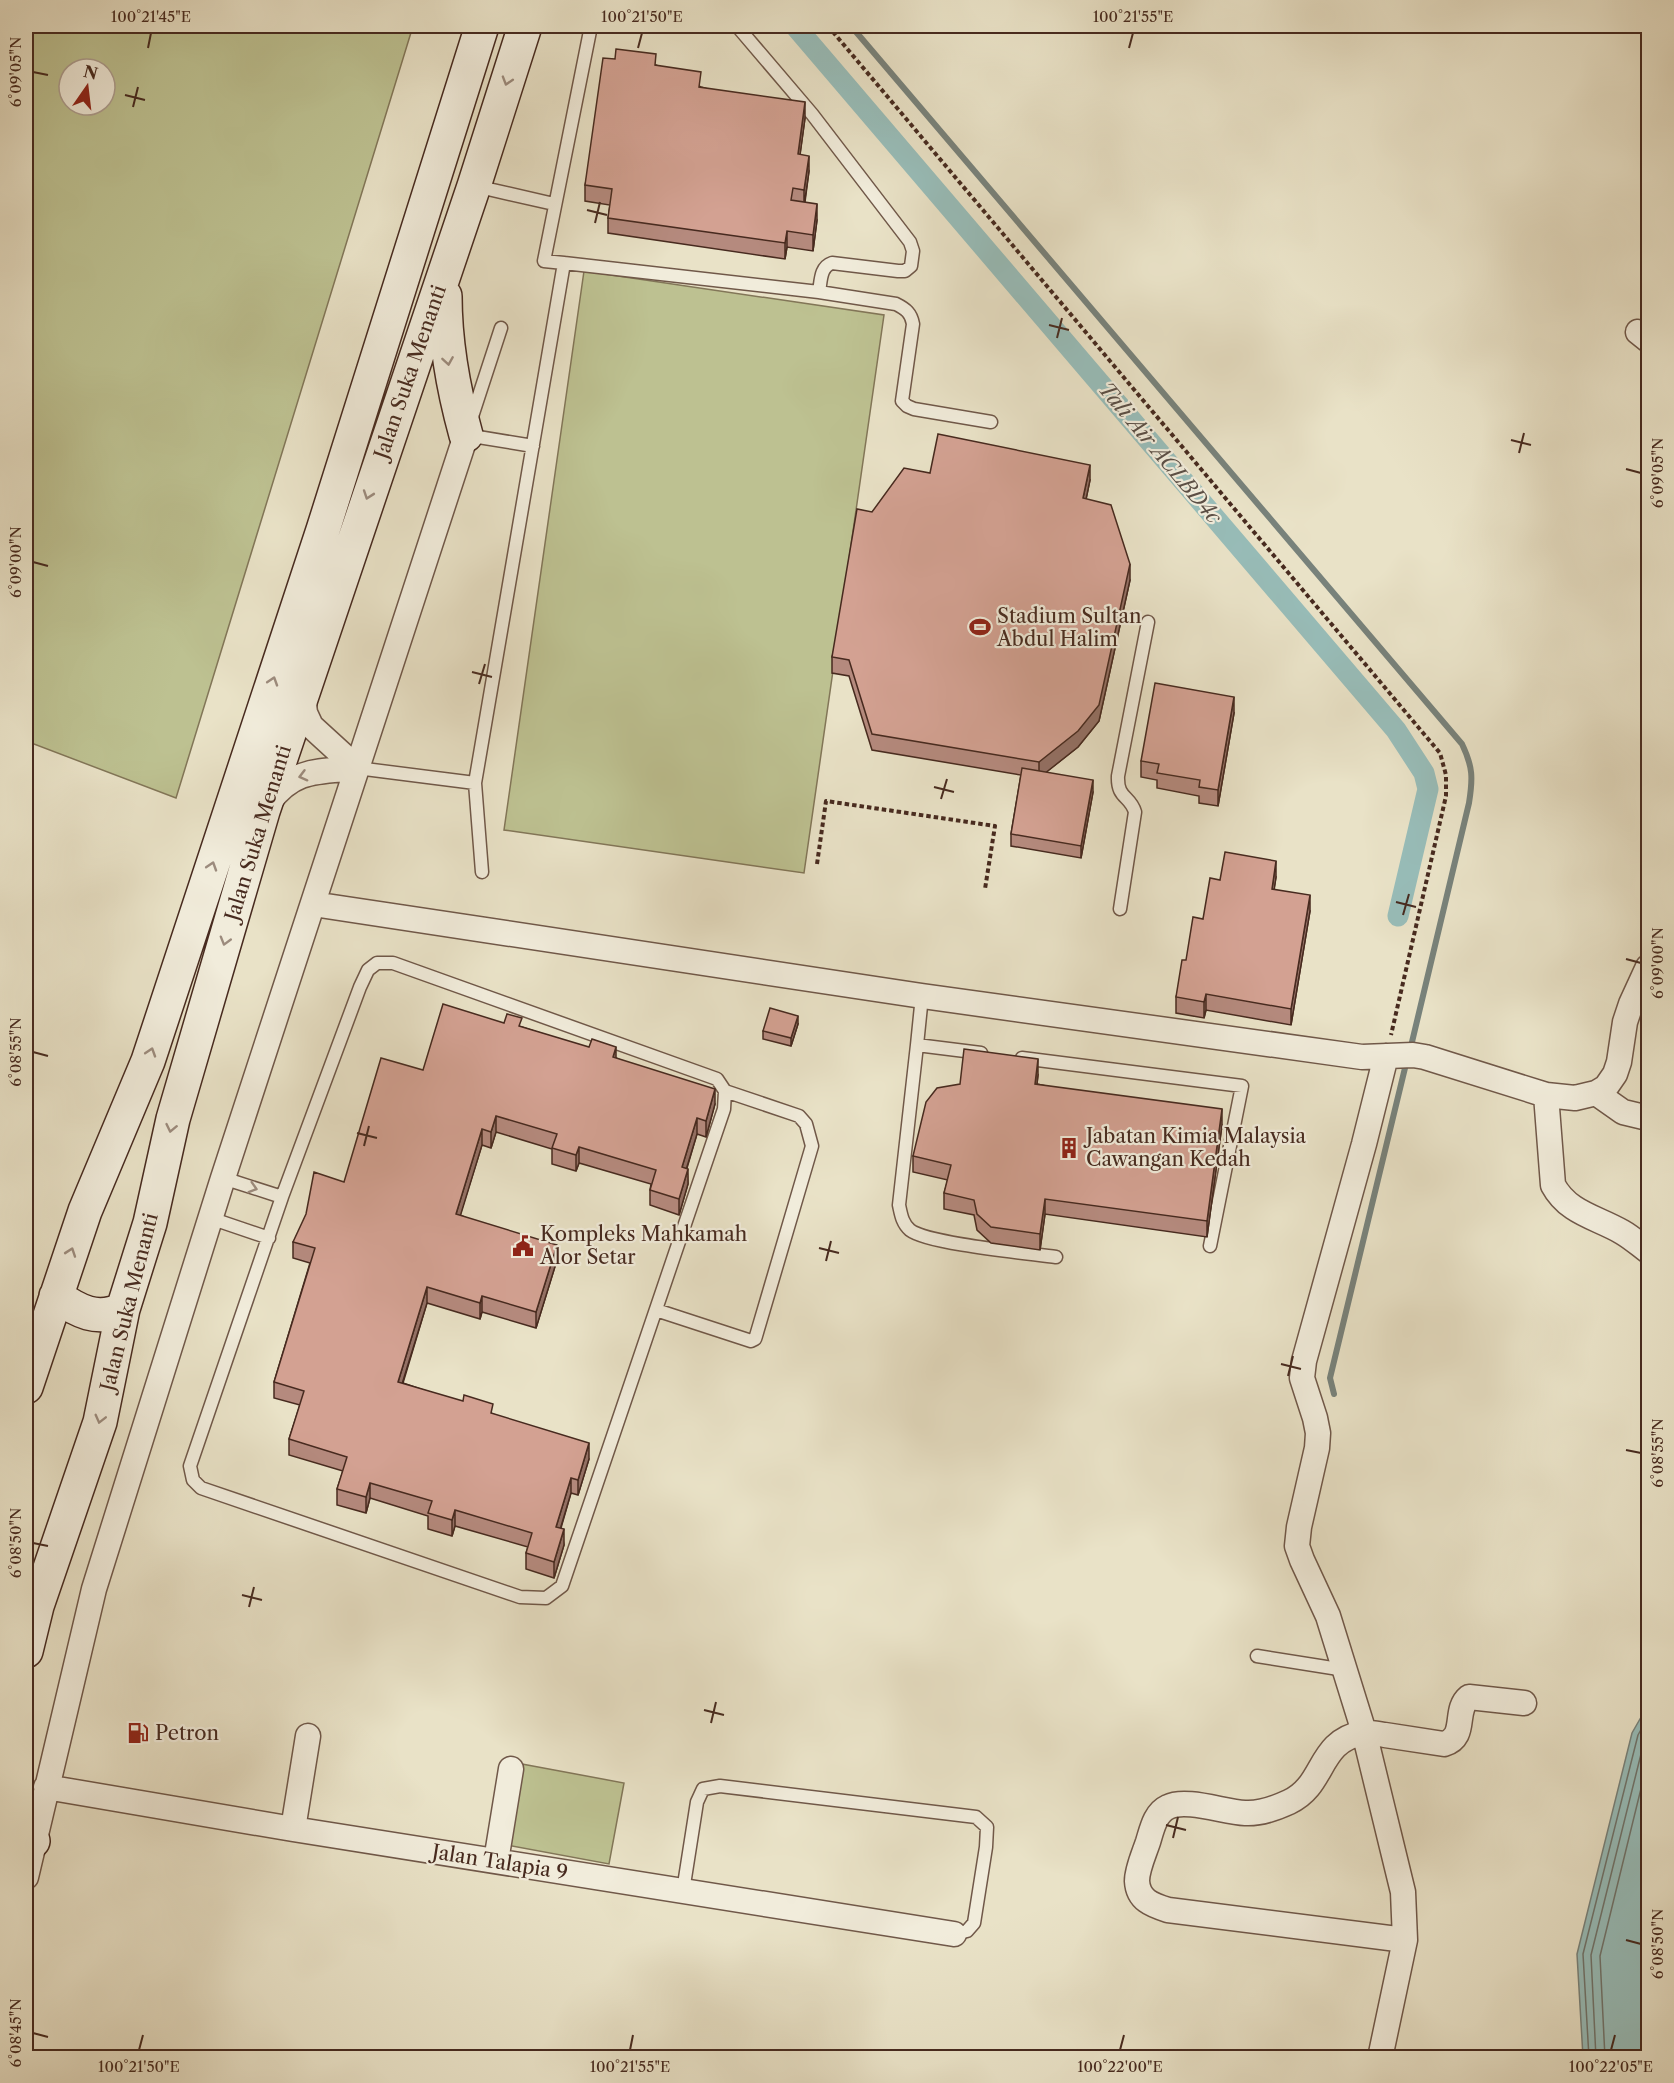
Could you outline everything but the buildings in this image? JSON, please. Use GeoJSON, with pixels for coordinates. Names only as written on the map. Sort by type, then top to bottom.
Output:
{"type":"FeatureCollection","features":[{"type":"Feature","properties":{"kind":"main road","name":"Jalan Suka Menanti"},"geometry":{"type":"LineString","coordinates":[[26,1387],[85,1210],[148,1061],[323,530],[482,26]]}},
{"type":"Feature","properties":{"kind":"main road","name":"Jalan Suka Menanti"},"geometry":{"type":"LineString","coordinates":[[26,1651],[37,1606],[100,1422],[123,1309],[150,1223],[173,1119],[263,812],[474,186],[525,26]]}},
{"type":"Feature","properties":{"kind":"main road"},"geometry":{"type":"LineString","coordinates":[[448,261],[445,294],[447,354],[466,435]]}},
{"type":"Feature","properties":{"kind":"main road"},"geometry":{"type":"LineString","coordinates":[[56,1296],[86,1314],[105,1315],[123,1309]]}},
{"type":"Feature","properties":{"kind":"street"},"geometry":{"type":"LineString","coordinates":[[26,1876],[29,1844],[46,1787],[94,1589],[210,1218],[466,435]]}},
{"type":"Feature","properties":{"kind":"street"},"geometry":{"type":"LineString","coordinates":[[302,691],[305,713],[311,726],[357,768]]}},
{"type":"Feature","properties":{"kind":"street"},"geometry":{"type":"LineString","coordinates":[[263,812],[277,792],[294,777],[357,768]]}},
{"type":"Feature","properties":{"kind":"street"},"geometry":{"type":"LineString","coordinates":[[313,904],[922,996],[1362,1057],[1425,1057],[1546,1095],[1575,1098],[1596,1093],[1606,1087],[1615,1074],[1625,1022],[1645,982]]}},
{"type":"Feature","properties":{"kind":"street"},"geometry":{"type":"LineString","coordinates":[[1380,2058],[1405,1940],[1403,1892],[1364,1732],[1328,1616],[1302,1560],[1298,1546],[1299,1527],[1317,1448],[1315,1418],[1302,1378],[1304,1361],[1386,1056]]}},
{"type":"Feature","properties":{"kind":"street"},"geometry":{"type":"LineString","coordinates":[[1596,1093],[1623,1112],[1648,1118]]}},
{"type":"Feature","properties":{"kind":"street"},"geometry":{"type":"LineString","coordinates":[[1546,1095],[1553,1185],[1559,1197],[1571,1207],[1622,1232],[1648,1251]]}},
{"type":"Feature","properties":{"kind":"street"},"geometry":{"type":"LineString","coordinates":[[1405,1940],[1168,1910],[1145,1900],[1138,1891],[1137,1879],[1153,1826],[1160,1814],[1168,1807],[1180,1804],[1246,1813],[1270,1810],[1302,1795],[1312,1784],[1331,1750],[1340,1741],[1364,1732],[1444,1744],[1456,1738],[1462,1707],[1469,1697],[1524,1703]]}},
{"type":"Feature","properties":{"kind":"street"},"geometry":{"type":"LineString","coordinates":[[293,1829],[308,1736]]}},
{"type":"Feature","properties":{"kind":"street"},"geometry":{"type":"LineString","coordinates":[[496,1861],[511,1768]]}},
{"type":"Feature","properties":{"kind":"street","name":"Jalan Talapia 9"},"geometry":{"type":"LineString","coordinates":[[46,1787],[293,1829],[954,1934]]}},
{"type":"Feature","properties":{"kind":"lane"},"geometry":{"type":"LineString","coordinates":[[591,26],[544,261],[819,292],[896,304],[905,308],[911,315],[913,324],[902,401],[914,409],[991,422]]}},
{"type":"Feature","properties":{"kind":"lane"},"geometry":{"type":"LineString","coordinates":[[737,26],[812,114],[910,242],[913,251],[911,266],[905,271],[827,264],[823,270],[819,292]]}},
{"type":"Feature","properties":{"kind":"lane"},"geometry":{"type":"LineString","coordinates":[[474,186],[554,204]]}},
{"type":"Feature","properties":{"kind":"lane"},"geometry":{"type":"LineString","coordinates":[[482,872],[475,783],[564,263]]}},
{"type":"Feature","properties":{"kind":"lane"},"geometry":{"type":"LineString","coordinates":[[501,328],[466,435],[533,446]]}},
{"type":"Feature","properties":{"kind":"lane"},"geometry":{"type":"LineString","coordinates":[[1120,909],[1135,812],[1133,805],[1122,796],[1118,776],[1148,622]]}},
{"type":"Feature","properties":{"kind":"lane"},"geometry":{"type":"LineString","coordinates":[[357,768],[475,783]]}},
{"type":"Feature","properties":{"kind":"lane"},"geometry":{"type":"LineString","coordinates":[[377,963],[393,963],[717,1078],[725,1091],[724,1109],[562,1586],[546,1598],[520,1597],[201,1488],[193,1480],[190,1466],[282,1197],[360,987],[368,970],[377,963]]}},
{"type":"Feature","properties":{"kind":"lane"},"geometry":{"type":"LineString","coordinates":[[922,996],[899,1204],[902,1218],[908,1229],[932,1239],[1056,1257]]}},
{"type":"Feature","properties":{"kind":"lane"},"geometry":{"type":"LineString","coordinates":[[917,1045],[1242,1086],[1210,1246]]}},
{"type":"Feature","properties":{"kind":"lane"},"geometry":{"type":"LineString","coordinates":[[656,1310],[751,1341],[756,1336],[812,1146],[806,1124],[799,1116],[725,1091]]}},
{"type":"Feature","properties":{"kind":"lane"},"geometry":{"type":"LineString","coordinates":[[223,1178],[282,1197]]}},
{"type":"Feature","properties":{"kind":"lane"},"geometry":{"type":"LineString","coordinates":[[210,1218],[269,1238]]}},
{"type":"Feature","properties":{"kind":"lane"},"geometry":{"type":"LineString","coordinates":[[1257,1656],[1345,1670]]}},
{"type":"Feature","properties":{"kind":"lane"},"geometry":{"type":"LineString","coordinates":[[683,1891],[697,1802],[703,1789],[720,1785],[976,1817],[987,1827],[974,1923],[968,1931],[954,1934]]}},
{"type":"Feature","properties":{"kind":"path"},"geometry":{"type":"LineString","coordinates":[[828,26],[1440,753],[1446,775],[1446,796],[1386,1056]]}},
{"type":"Feature","properties":{"kind":"path"},"geometry":{"type":"LineString","coordinates":[[817,864],[826,801],[995,826],[985,889]]}},
{"type":"Feature","properties":{"kind":"green space"},"geometry":{"type":"Polygon","coordinates":[[[26,26],[413,26],[176,798],[26,741],[26,26]]]}},
{"type":"Feature","properties":{"kind":"green space"},"geometry":{"type":"Polygon","coordinates":[[[584,271],[884,315],[804,873],[504,830],[584,271]]]}},
{"type":"Feature","properties":{"kind":"green space"},"geometry":{"type":"Polygon","coordinates":[[[522,1764],[624,1783],[609,1864],[507,1845],[522,1764]]]}},
{"type":"Feature","properties":{"kind":"water"},"geometry":{"type":"Polygon","coordinates":[[[1648,1705],[1648,2057],[1583,2057],[1577,1954],[1632,1733],[1648,1705]]]}},
{"type":"Feature","properties":{"kind":"waterway","name":"Tali Air ACLBD4c"},"geometry":{"type":"LineString","coordinates":[[795,26],[1396,730],[1424,773],[1428,789],[1398,916]]}},
{"type":"Feature","properties":{"kind":"waterway"},"geometry":{"type":"LineString","coordinates":[[851,26],[1462,744],[1471,773],[1469,803],[1412,1042]]}},
{"type":"Feature","properties":{"kind":"waterway"},"geometry":{"type":"LineString","coordinates":[[1334,1394],[1330,1378],[1405,1068]]}},
{"type":"Feature","properties":{"kind":"place","name":"Stadium Sultan Abdul Halim"},"geometry":{"type":"Point","coordinates":[980,627]}},
{"type":"Feature","properties":{"kind":"place","name":"Jabatan Kimia Malaysia Cawangan Kedah"},"geometry":{"type":"Point","coordinates":[1069,1148]}},
{"type":"Feature","properties":{"kind":"place","name":"Kompleks Mahkamah Alor Setar"},"geometry":{"type":"Point","coordinates":[523,1246]}},
{"type":"Feature","properties":{"kind":"place","name":"Petron"},"geometry":{"type":"Point","coordinates":[138,1733]}}]}
